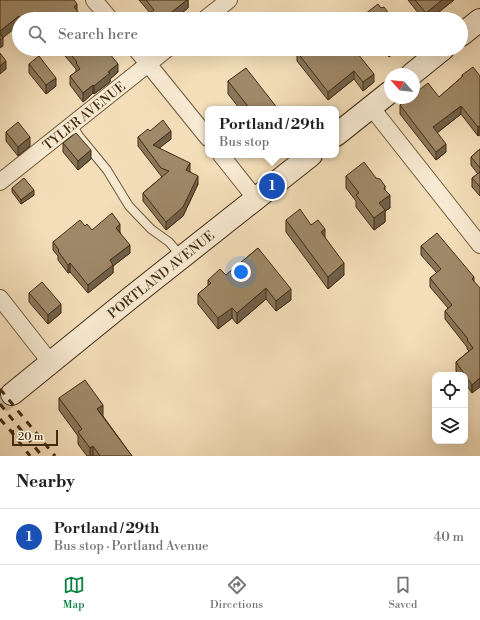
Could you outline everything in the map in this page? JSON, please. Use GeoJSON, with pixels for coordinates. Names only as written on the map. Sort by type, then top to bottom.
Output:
{"type":"FeatureCollection","features":[{"type":"Feature","properties":{"kind":"street"},"geometry":{"type":"LineString","coordinates":[[94,0],[104,12]]}},
{"type":"Feature","properties":{"kind":"street"},"geometry":{"type":"LineString","coordinates":[[214,12],[229,0]]}},
{"type":"Feature","properties":{"kind":"street"},"geometry":{"type":"LineString","coordinates":[[468,29],[480,20]]}},
{"type":"Feature","properties":{"kind":"street"},"geometry":{"type":"LineString","coordinates":[[142,56],[205,134]]}},
{"type":"Feature","properties":{"kind":"street","name":"TYLER AVENUE"},"geometry":{"type":"LineString","coordinates":[[0,182],[159,56]]}},
{"type":"Feature","properties":{"kind":"street"},"geometry":{"type":"LineString","coordinates":[[419,68],[434,56]]}},
{"type":"Feature","properties":{"kind":"street"},"geometry":{"type":"LineString","coordinates":[[339,133],[384,96]]}},
{"type":"Feature","properties":{"kind":"street"},"geometry":{"type":"LineString","coordinates":[[370,107],[480,245]]}},
{"type":"Feature","properties":{"kind":"street"},"geometry":{"type":"LineString","coordinates":[[224,158],[256,199]]}},
{"type":"Feature","properties":{"kind":"street","name":"PORTLAND AVENUE"},"geometry":{"type":"LineString","coordinates":[[12,394],[307,158]]}},
{"type":"Feature","properties":{"kind":"street"},"geometry":{"type":"LineString","coordinates":[[0,298],[51,362]]}},
{"type":"Feature","properties":{"kind":"lane"},"geometry":{"type":"LineString","coordinates":[[72,125],[79,136],[107,170],[129,206],[151,229],[169,242],[182,257]]}},
{"type":"Feature","properties":{"kind":"building"},"geometry":{"type":"Polygon","coordinates":[[[0,0],[74,0],[77,4],[74,7],[78,12],[12,12],[12,22],[0,31],[0,0]]]}},
{"type":"Feature","properties":{"kind":"building"},"geometry":{"type":"Polygon","coordinates":[[[146,0],[187,0],[172,12],[151,12],[154,10],[146,0]]]}},
{"type":"Feature","properties":{"kind":"building"},"geometry":{"type":"Polygon","coordinates":[[[415,0],[442,0],[427,12],[425,12],[415,0]]]}},
{"type":"Feature","properties":{"kind":"building"},"geometry":{"type":"Polygon","coordinates":[[[378,4],[381,8],[384,7],[388,12],[368,12],[378,4]]]}},
{"type":"Feature","properties":{"kind":"building"},"geometry":{"type":"Polygon","coordinates":[[[0,33],[3,38],[0,40],[0,33]]]}},
{"type":"Feature","properties":{"kind":"building"},"geometry":{"type":"Polygon","coordinates":[[[0,53],[6,61],[0,66],[0,53]]]}},
{"type":"Feature","properties":{"kind":"building"},"geometry":{"type":"Polygon","coordinates":[[[39,56],[56,78],[46,85],[29,64],[39,56]]]}},
{"type":"Feature","properties":{"kind":"building"},"geometry":{"type":"Polygon","coordinates":[[[72,56],[112,56],[118,64],[108,72],[110,73],[83,93],[70,76],[80,69],[76,63],[77,62],[72,56]]]}},
{"type":"Feature","properties":{"kind":"building"},"geometry":{"type":"Polygon","coordinates":[[[300,56],[360,56],[374,74],[363,82],[354,71],[328,92],[300,56]]]}},
{"type":"Feature","properties":{"kind":"building"},"geometry":{"type":"Polygon","coordinates":[[[473,67],[480,76],[480,126],[478,127],[461,106],[433,127],[446,144],[436,152],[400,105],[420,104],[420,89],[428,83],[439,97],[463,76],[462,75],[473,67]]]}},
{"type":"Feature","properties":{"kind":"building"},"geometry":{"type":"Polygon","coordinates":[[[246,68],[276,106],[248,106],[228,81],[246,68]]]}},
{"type":"Feature","properties":{"kind":"building"},"geometry":{"type":"Polygon","coordinates":[[[163,120],[171,131],[153,145],[190,163],[186,170],[198,176],[183,207],[166,222],[143,193],[169,171],[161,168],[138,137],[148,129],[150,131],[163,120]]]}},
{"type":"Feature","properties":{"kind":"building"},"geometry":{"type":"Polygon","coordinates":[[[18,122],[30,137],[18,147],[6,132],[18,122]]]}},
{"type":"Feature","properties":{"kind":"building"},"geometry":{"type":"Polygon","coordinates":[[[76,133],[91,150],[78,161],[63,143],[76,133]]]}},
{"type":"Feature","properties":{"kind":"building"},"geometry":{"type":"Polygon","coordinates":[[[480,149],[480,168],[471,157],[480,149]]]}},
{"type":"Feature","properties":{"kind":"building"},"geometry":{"type":"Polygon","coordinates":[[[364,162],[376,178],[380,179],[385,186],[384,189],[390,195],[379,203],[385,210],[374,218],[356,195],[359,193],[346,176],[364,162]]]}},
{"type":"Feature","properties":{"kind":"building"},"geometry":{"type":"Polygon","coordinates":[[[480,172],[480,187],[472,178],[480,172]]]}},
{"type":"Feature","properties":{"kind":"building"},"geometry":{"type":"Polygon","coordinates":[[[24,178],[34,190],[21,200],[12,188],[24,178]]]}},
{"type":"Feature","properties":{"kind":"building"},"geometry":{"type":"Polygon","coordinates":[[[300,209],[311,225],[318,220],[325,229],[321,232],[344,263],[328,277],[286,220],[300,209]]]}},
{"type":"Feature","properties":{"kind":"building"},"geometry":{"type":"Polygon","coordinates":[[[112,213],[120,224],[116,228],[130,245],[110,260],[113,265],[88,285],[70,263],[68,265],[53,242],[80,220],[85,226],[87,224],[92,230],[112,213]]]}},
{"type":"Feature","properties":{"kind":"building"},"geometry":{"type":"Polygon","coordinates":[[[437,233],[474,277],[472,279],[480,288],[480,378],[472,385],[468,379],[468,372],[463,372],[456,362],[473,348],[467,340],[468,339],[445,311],[452,305],[430,278],[441,269],[421,246],[437,233]]]}},
{"type":"Feature","properties":{"kind":"building"},"geometry":{"type":"Polygon","coordinates":[[[258,248],[291,289],[276,301],[266,288],[237,313],[232,308],[218,318],[198,294],[211,283],[208,280],[220,269],[226,275],[258,248]]]}},
{"type":"Feature","properties":{"kind":"building"},"geometry":{"type":"Polygon","coordinates":[[[42,282],[61,304],[48,315],[29,293],[42,282]]]}},
{"type":"Feature","properties":{"kind":"building"},"geometry":{"type":"Polygon","coordinates":[[[85,380],[103,405],[97,409],[132,456],[100,456],[93,446],[90,448],[78,432],[82,429],[59,398],[85,380]]]}},
{"type":"Feature","properties":{"kind":"tunnel"},"geometry":{"type":"LineString","coordinates":[[0,403],[12,394]]}},
{"type":"Feature","properties":{"kind":"railway"},"geometry":{"type":"LineString","coordinates":[[0,389],[55,456]]}},
{"type":"Feature","properties":{"kind":"railway"},"geometry":{"type":"LineString","coordinates":[[0,404],[42,456]]}},
{"type":"Feature","properties":{"kind":"railway"},"geometry":{"type":"LineString","coordinates":[[0,419],[30,456]]}},
{"type":"Feature","properties":{"kind":"place","name":"Portland / 29th"},"geometry":{"type":"Point","coordinates":[272,186]}}]}
